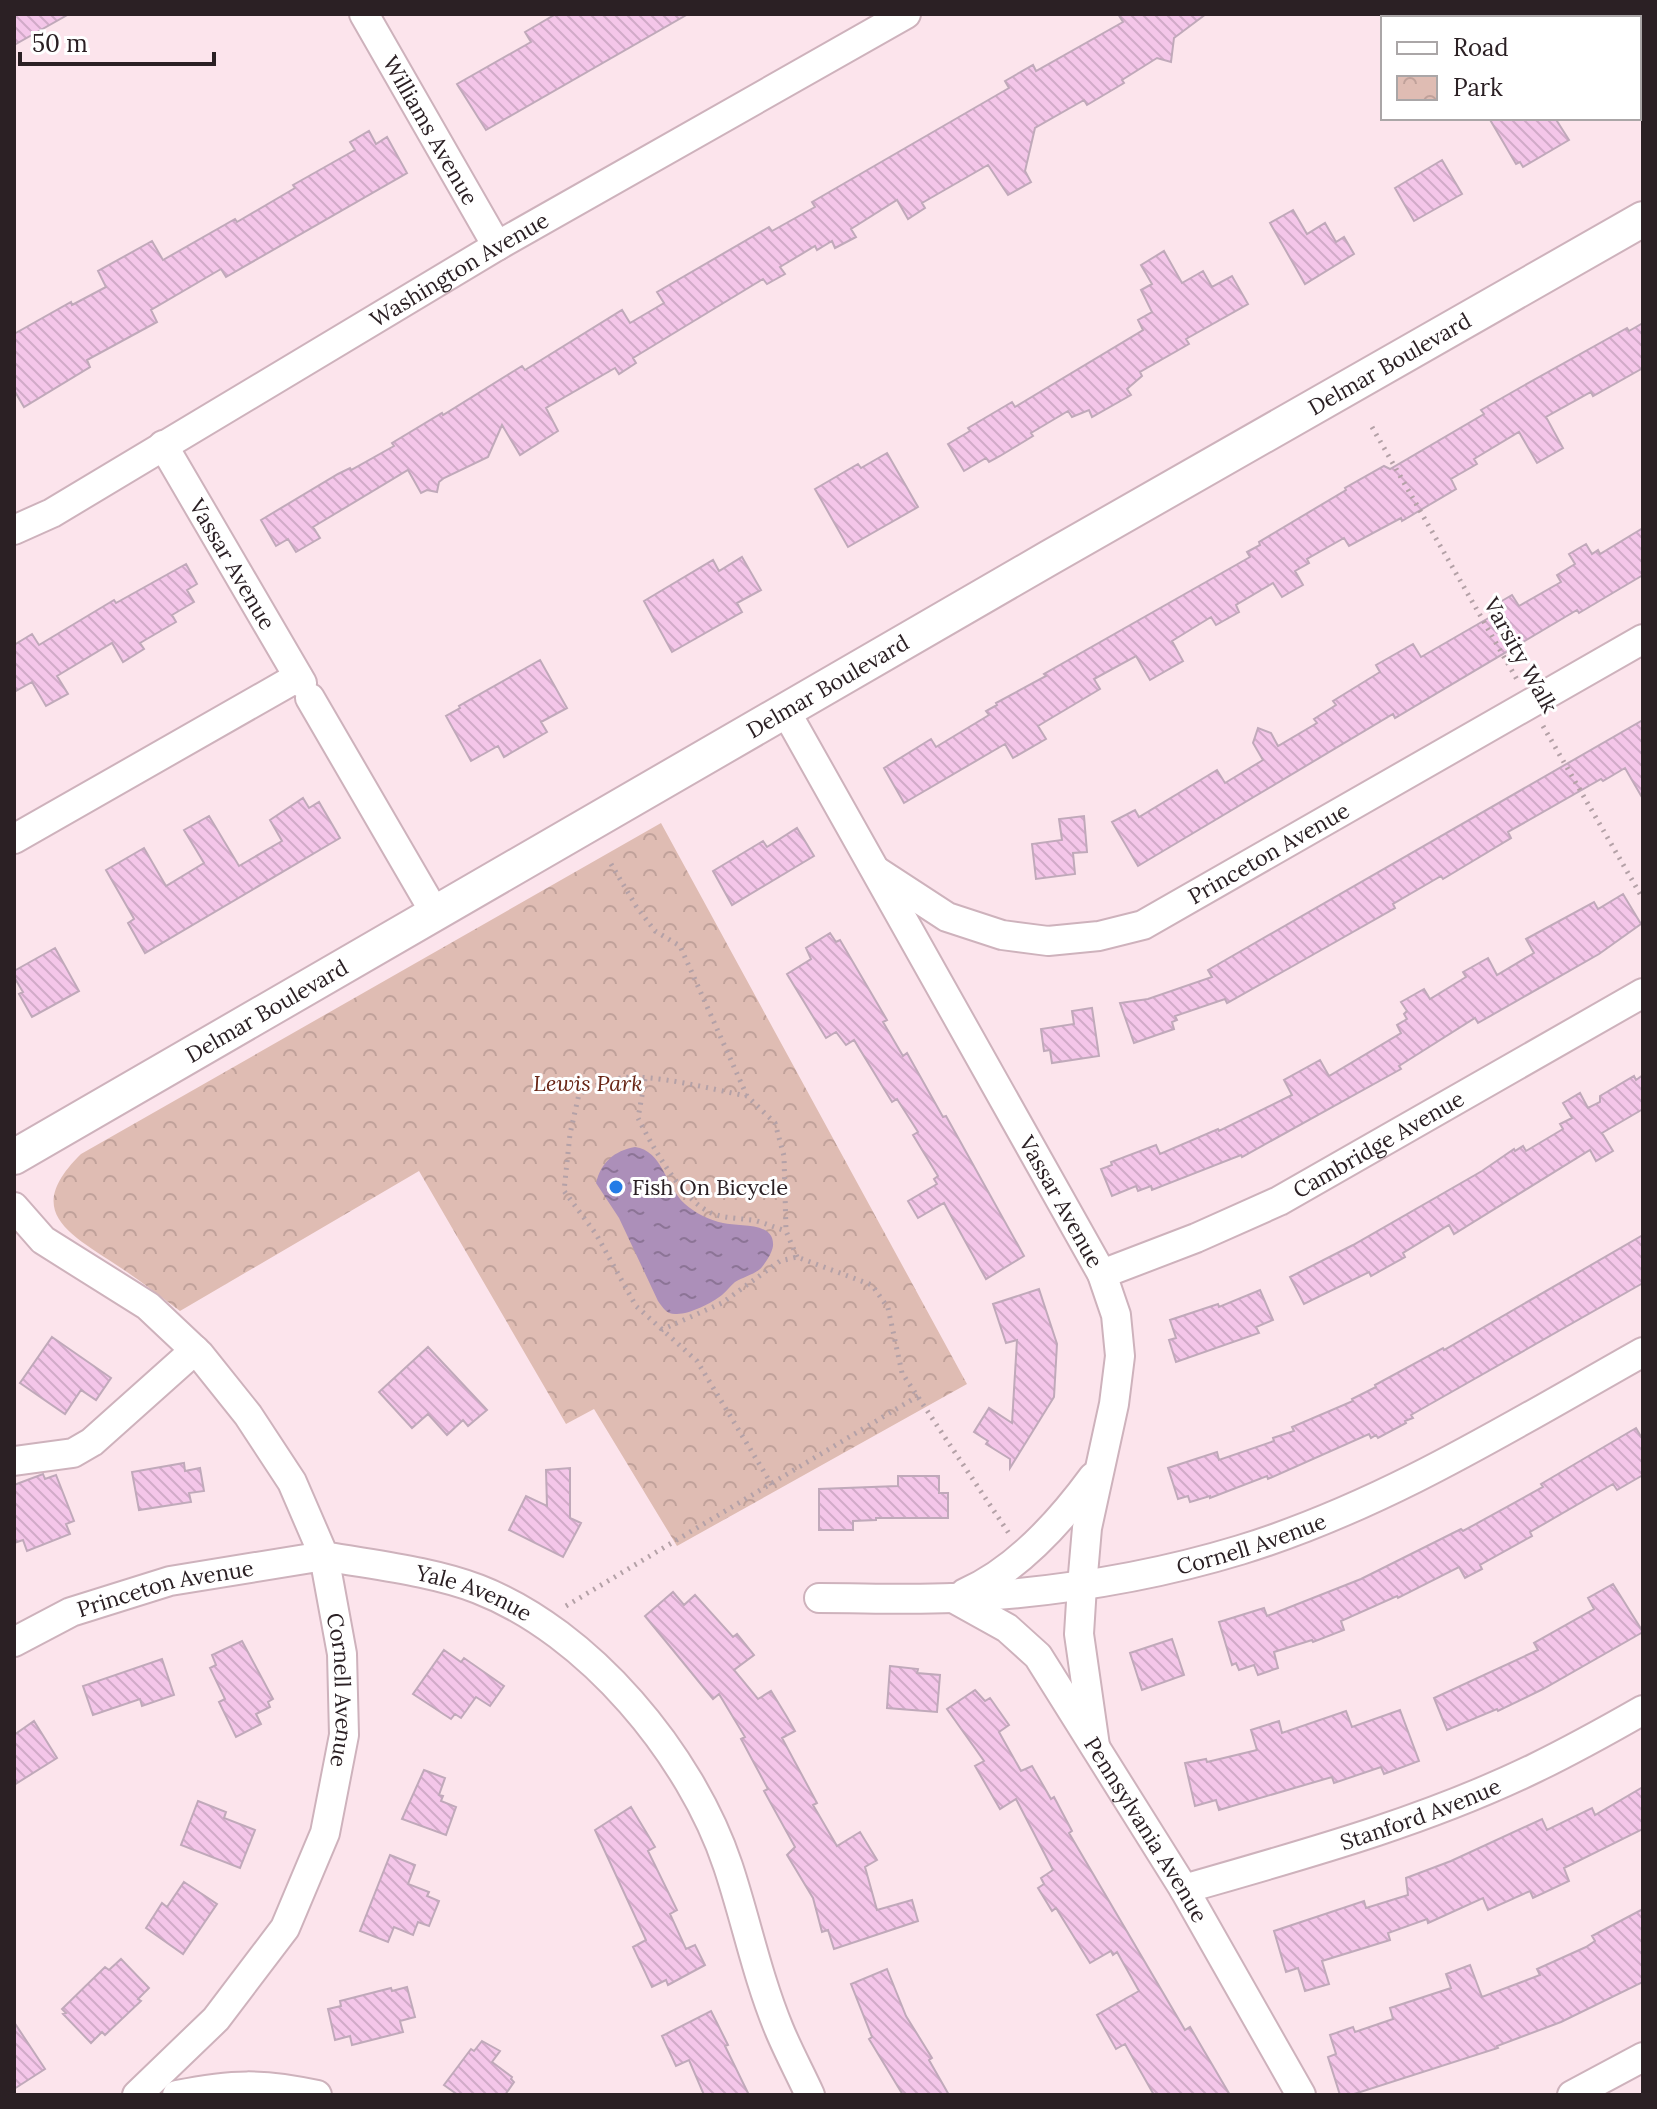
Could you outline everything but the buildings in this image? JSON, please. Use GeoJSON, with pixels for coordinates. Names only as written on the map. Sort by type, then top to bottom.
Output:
{"type":"FeatureCollection","features":[{"type":"Feature","properties":{"kind":"main road","name":"Delmar Boulevard"},"geometry":{"type":"LineString","coordinates":[[14,1157],[785,710],[1643,219]]}},
{"type":"Feature","properties":{"kind":"street","name":"Williams Avenue"},"geometry":{"type":"LineString","coordinates":[[364,14],[497,246]]}},
{"type":"Feature","properties":{"kind":"street","name":"Washington Avenue"},"geometry":{"type":"LineString","coordinates":[[14,530],[52,513],[497,246],[906,14]]}},
{"type":"Feature","properties":{"kind":"street","name":"Vassar Avenue"},"geometry":{"type":"LineString","coordinates":[[163,445],[435,913]]}},
{"type":"Feature","properties":{"kind":"street","name":"Princeton Avenue"},"geometry":{"type":"LineString","coordinates":[[874,869],[947,917],[1002,935],[1048,941],[1099,936],[1143,925],[1643,639]]}},
{"type":"Feature","properties":{"kind":"street"},"geometry":{"type":"LineString","coordinates":[[14,839],[303,686]]}},
{"type":"Feature","properties":{"kind":"street","name":"Vassar Avenue"},"geometry":{"type":"LineString","coordinates":[[785,710],[1102,1274],[1116,1315],[1120,1356],[1114,1404],[1087,1528],[1079,1634],[1095,1746]]}},
{"type":"Feature","properties":{"kind":"street","name":"Cambridge Avenue"},"geometry":{"type":"LineString","coordinates":[[1102,1274],[1196,1238],[1279,1201],[1643,993]]}},
{"type":"Feature","properties":{"kind":"street"},"geometry":{"type":"LineString","coordinates":[[14,1207],[43,1240],[148,1306],[195,1350],[248,1415],[292,1482],[324,1556]]}},
{"type":"Feature","properties":{"kind":"street"},"geometry":{"type":"LineString","coordinates":[[14,1461],[73,1453],[92,1442],[195,1350]]}},
{"type":"Feature","properties":{"kind":"street","name":"Cornell Avenue"},"geometry":{"type":"LineString","coordinates":[[819,1598],[953,1598],[1082,1586],[1160,1571],[1241,1550],[1408,1482],[1643,1352]]}},
{"type":"Feature","properties":{"kind":"street"},"geometry":{"type":"LineString","coordinates":[[953,1598],[981,1586],[1024,1552],[1068,1511],[1097,1471]]}},
{"type":"Feature","properties":{"kind":"street","name":"Princeton Avenue"},"geometry":{"type":"LineString","coordinates":[[14,1642],[71,1612],[170,1581],[324,1556]]}},
{"type":"Feature","properties":{"kind":"street","name":"Cornell Avenue"},"geometry":{"type":"LineString","coordinates":[[137,2095],[216,2019],[285,1928],[325,1833],[344,1735],[342,1654],[324,1556]]}},
{"type":"Feature","properties":{"kind":"street","name":"Yale Avenue"},"geometry":{"type":"LineString","coordinates":[[324,1556],[415,1573],[477,1589],[523,1610],[612,1680],[654,1728],[699,1802],[727,1864],[779,2028],[810,2095]]}},
{"type":"Feature","properties":{"kind":"street","name":"Pennsylvania Avenue"},"geometry":{"type":"LineString","coordinates":[[953,1598],[1007,1628],[1038,1656],[1184,1889],[1301,2095]]}},
{"type":"Feature","properties":{"kind":"street","name":"Stanford Avenue"},"geometry":{"type":"LineString","coordinates":[[1184,1889],[1286,1860],[1452,1803],[1534,1769],[1643,1710]]}},
{"type":"Feature","properties":{"kind":"street"},"geometry":{"type":"LineString","coordinates":[[1555,2095],[1580,2090],[1643,2057]]}},
{"type":"Feature","properties":{"kind":"street"},"geometry":{"type":"LineString","coordinates":[[177,2095],[225,2085],[277,2087],[317,2095]]}},
{"type":"Feature","properties":{"kind":"path","name":"Varsity Walk"},"geometry":{"type":"LineString","coordinates":[[1372,427],[1643,899]]}},
{"type":"Feature","properties":{"kind":"path"},"geometry":{"type":"LineString","coordinates":[[611,864],[655,931],[680,946],[747,1096],[775,1123],[784,1156],[786,1231],[797,1257]]}},
{"type":"Feature","properties":{"kind":"path"},"geometry":{"type":"LineString","coordinates":[[747,1096],[623,1077],[599,1083],[579,1094],[570,1134],[564,1191],[596,1234],[636,1306],[697,1361],[772,1485]]}},
{"type":"Feature","properties":{"kind":"path"},"geometry":{"type":"LineString","coordinates":[[645,1079],[638,1118],[679,1187],[710,1213],[759,1222],[786,1231]]}},
{"type":"Feature","properties":{"kind":"path"},"geometry":{"type":"LineString","coordinates":[[660,1330],[722,1303],[780,1261],[797,1257],[872,1285],[888,1308],[902,1373],[1024,1552]]}},
{"type":"Feature","properties":{"kind":"path"},"geometry":{"type":"LineString","coordinates":[[566,1606],[918,1396]]}},
{"type":"Feature","properties":{"kind":"green space","name":"Lewis Park"},"geometry":{"type":"Polygon","coordinates":[[[661,823],[967,1384],[677,1546],[594,1409],[566,1424],[419,1171],[180,1311],[81,1241],[58,1218],[54,1205],[55,1190],[64,1173],[81,1154],[661,823]]]}},
{"type":"Feature","properties":{"kind":"water"},"geometry":{"type":"Polygon","coordinates":[[[635,1147],[652,1155],[678,1197],[693,1210],[718,1222],[768,1232],[773,1246],[762,1267],[735,1282],[722,1295],[701,1308],[677,1314],[666,1310],[658,1301],[619,1218],[596,1183],[601,1169],[610,1159],[621,1151],[635,1147]]]}},
{"type":"Feature","properties":{"kind":"place","name":"Fish On Bicycle"},"geometry":{"type":"Point","coordinates":[616,1187]}}]}
